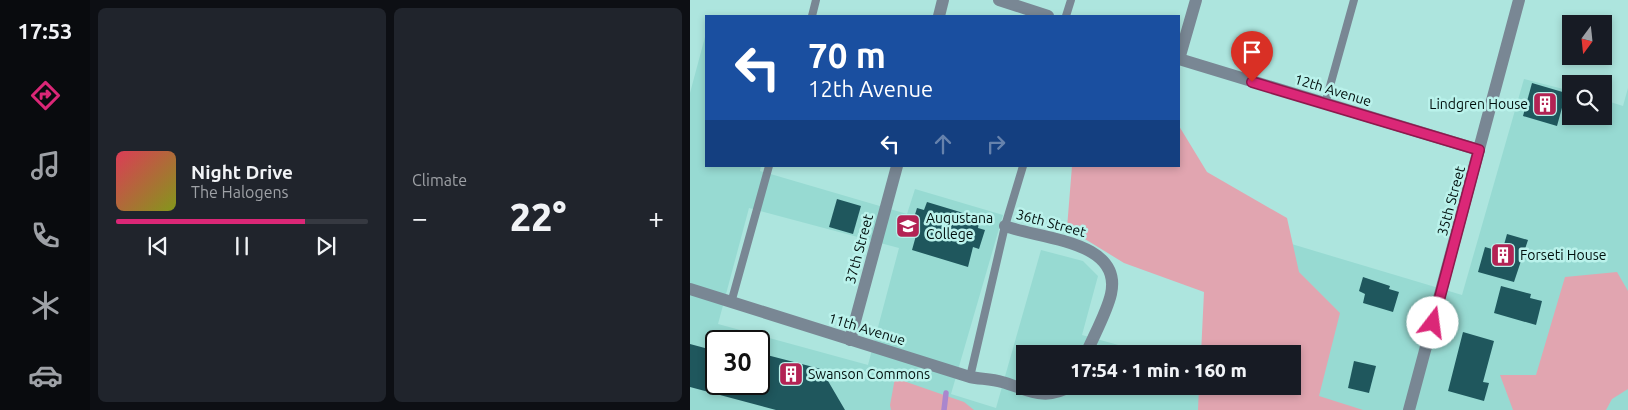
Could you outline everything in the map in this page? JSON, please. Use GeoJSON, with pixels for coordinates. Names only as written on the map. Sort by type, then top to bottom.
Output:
{"type":"FeatureCollection","features":[{"type":"Feature","properties":{"kind":"street"},"geometry":{"type":"LineString","coordinates":[[939,15],[943,0]]}},
{"type":"Feature","properties":{"kind":"street"},"geometry":{"type":"LineString","coordinates":[[999,0],[1045,15]]}},
{"type":"Feature","properties":{"kind":"street"},"geometry":{"type":"LineString","coordinates":[[1180,56],[1196,0]]}},
{"type":"Feature","properties":{"kind":"street","name":"35th Street"},"geometry":{"type":"LineString","coordinates":[[1409,410],[1519,0]]}},
{"type":"Feature","properties":{"kind":"street","name":"12th Avenue"},"geometry":{"type":"LineString","coordinates":[[1180,59],[1479,150]]}},
{"type":"Feature","properties":{"kind":"street","name":"37th Street"},"geometry":{"type":"LineString","coordinates":[[850,340],[897,167]]}},
{"type":"Feature","properties":{"kind":"street","name":"36th Street"},"geometry":{"type":"LineString","coordinates":[[1005,226],[1084,247],[1105,261],[1111,271],[1111,293],[1090,345]]}},
{"type":"Feature","properties":{"kind":"street","name":"11th Avenue"},"geometry":{"type":"LineString","coordinates":[[690,289],[970,377],[1000,381],[1016,386]]}},
{"type":"Feature","properties":{"kind":"lane"},"geometry":{"type":"LineString","coordinates":[[812,15],[816,0]]}},
{"type":"Feature","properties":{"kind":"lane"},"geometry":{"type":"LineString","coordinates":[[1066,15],[1071,0]]}},
{"type":"Feature","properties":{"kind":"lane"},"geometry":{"type":"LineString","coordinates":[[1325,104],[1354,0]]}},
{"type":"Feature","properties":{"kind":"lane"},"geometry":{"type":"LineString","coordinates":[[731,302],[769,167]]}},
{"type":"Feature","properties":{"kind":"lane"},"geometry":{"type":"LineString","coordinates":[[970,377],[1005,226],[1023,167]]}},
{"type":"Feature","properties":{"kind":"shaded area","name":"Augustana College"},"geometry":{"type":"Polygon","coordinates":[[[705,37],[705,167],[761,167],[760,171],[907,214],[915,189],[1003,215],[951,394],[996,408],[1041,250],[1083,261],[1098,276],[1082,335],[1118,345],[1016,345],[1016,395],[1301,395],[1301,345],[1290,345],[1268,237],[1462,295],[1524,79],[1562,89],[1562,125],[1612,125],[1612,103],[1623,106],[1628,88],[1628,410],[690,410],[690,93],[705,37]],[[749,208],[718,324],[740,330],[705,330],[705,395],[770,395],[770,338],[868,365],[899,248],[749,208]]]}},
{"type":"Feature","properties":{"kind":"shaded area"},"geometry":{"type":"Polygon","coordinates":[[[1180,128],[1207,172],[1287,218],[1299,272],[1340,313],[1319,396],[1363,410],[1198,410],[1199,395],[1301,395],[1301,345],[1201,345],[1204,292],[1124,263],[1067,228],[1072,167],[1180,167],[1180,128]]]}},
{"type":"Feature","properties":{"kind":"shaded area"},"geometry":{"type":"Polygon","coordinates":[[[1617,272],[1628,291],[1628,389],[1612,399],[1606,410],[1513,410],[1500,375],[1536,375],[1565,277],[1617,272]]]}},
{"type":"Feature","properties":{"kind":"shaded area"},"geometry":{"type":"Polygon","coordinates":[[[895,378],[964,402],[974,410],[891,410],[890,405],[895,378]]]}},
{"type":"Feature","properties":{"kind":"building","name":"Lindgren House"},"geometry":{"type":"Polygon","coordinates":[[[1532,83],[1562,92],[1562,108],[1557,126],[1523,116],[1532,83]]]}},
{"type":"Feature","properties":{"kind":"building"},"geometry":{"type":"Polygon","coordinates":[[[837,199],[861,206],[853,234],[829,227],[837,199]]]}},
{"type":"Feature","properties":{"kind":"building"},"geometry":{"type":"Polygon","coordinates":[[[927,202],[980,218],[978,228],[985,230],[979,249],[973,247],[968,267],[912,250],[917,232],[910,231],[917,208],[924,210],[927,202]]]}},
{"type":"Feature","properties":{"kind":"building","name":"Forseti House"},"geometry":{"type":"Polygon","coordinates":[[[1507,234],[1528,240],[1514,282],[1478,272],[1485,247],[1502,252],[1507,234]]]}},
{"type":"Feature","properties":{"kind":"building"},"geometry":{"type":"Polygon","coordinates":[[[1363,277],[1390,286],[1389,289],[1399,292],[1393,312],[1363,303],[1365,294],[1359,291],[1363,277]]]}},
{"type":"Feature","properties":{"kind":"building"},"geometry":{"type":"Polygon","coordinates":[[[1501,286],[1531,294],[1530,298],[1542,301],[1536,325],[1494,313],[1501,286]]]}},
{"type":"Feature","properties":{"kind":"building"},"geometry":{"type":"Polygon","coordinates":[[[1463,332],[1494,341],[1483,382],[1489,383],[1484,401],[1448,391],[1463,332]]]}},
{"type":"Feature","properties":{"kind":"building","name":"Swanson Commons"},"geometry":{"type":"Polygon","coordinates":[[[690,344],[705,348],[705,391],[690,387],[690,344]]]}},
{"type":"Feature","properties":{"kind":"building","name":"Swanson Commons"},"geometry":{"type":"Polygon","coordinates":[[[770,356],[821,369],[845,410],[776,410],[720,395],[770,395],[770,356]]]}},
{"type":"Feature","properties":{"kind":"building"},"geometry":{"type":"Polygon","coordinates":[[[1354,361],[1376,366],[1369,393],[1348,388],[1354,361]]]}},
{"type":"Feature","properties":{"kind":"waterway"},"geometry":{"type":"LineString","coordinates":[[944,410],[946,393]]}},
{"type":"Feature","properties":{"kind":"place","name":"Lindgren House"},"geometry":{"type":"Point","coordinates":[1545,104]}},
{"type":"Feature","properties":{"kind":"place","name":"Augustana College"},"geometry":{"type":"Point","coordinates":[908,226]}},
{"type":"Feature","properties":{"kind":"place","name":"Forseti House"},"geometry":{"type":"Point","coordinates":[1503,255]}},
{"type":"Feature","properties":{"kind":"place","name":"Swanson Commons"},"geometry":{"type":"Point","coordinates":[791,374]}},
{"type":"Feature","properties":{"kind":"route"},"geometry":{"type":"LineString","coordinates":[[1252,82],[1479,150],[1475,172],[1433,323]]}}]}
